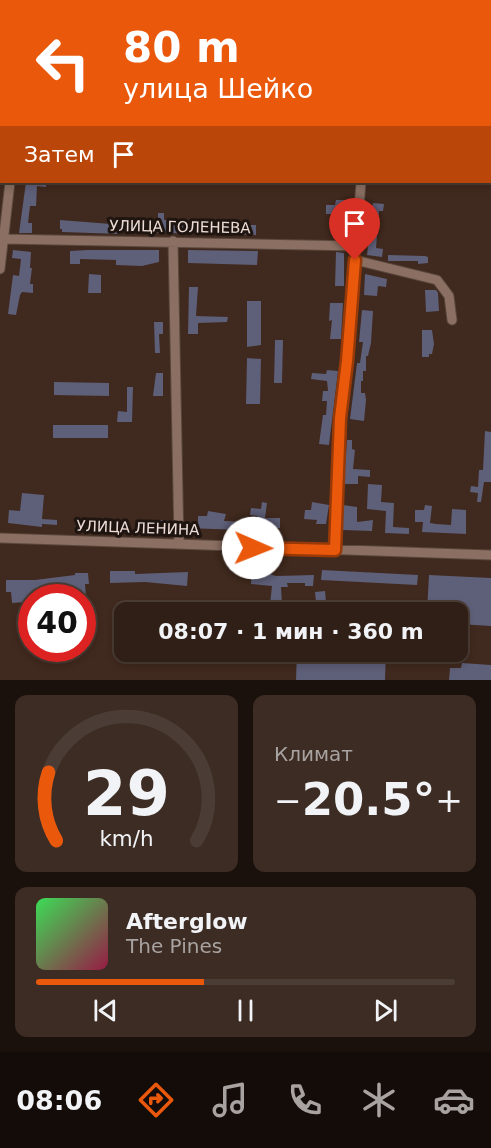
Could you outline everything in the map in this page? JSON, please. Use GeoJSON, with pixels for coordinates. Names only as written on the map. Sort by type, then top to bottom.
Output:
{"type":"FeatureCollection","features":[{"type":"Feature","properties":{"kind":"street"},"geometry":{"type":"LineString","coordinates":[[0,270],[10,183]]}},
{"type":"Feature","properties":{"kind":"street"},"geometry":{"type":"LineString","coordinates":[[335,550],[340,418],[348,350],[361,183]]}},
{"type":"Feature","properties":{"kind":"street","name":"УЛИЦА ГОЛЕНЕВА"},"geometry":{"type":"LineString","coordinates":[[4,239],[356,246]]}},
{"type":"Feature","properties":{"kind":"street"},"geometry":{"type":"LineString","coordinates":[[173,241],[176,298],[176,498],[179,544]]}},
{"type":"Feature","properties":{"kind":"street"},"geometry":{"type":"LineString","coordinates":[[355,260],[437,280],[449,296],[452,320]]}},
{"type":"Feature","properties":{"kind":"street","name":"УЛИЦА ЛЕНИНА"},"geometry":{"type":"LineString","coordinates":[[0,538],[491,555]]}},
{"type":"Feature","properties":{"kind":"building"},"geometry":{"type":"Polygon","coordinates":[[[26,183],[46,183],[46,187],[37,186],[36,206],[30,206],[28,223],[32,223],[32,233],[19,233],[26,183]]]}},
{"type":"Feature","properties":{"kind":"building"},"geometry":{"type":"Polygon","coordinates":[[[336,200],[346,200],[344,220],[333,220],[333,214],[326,214],[326,205],[335,205],[336,200]]]}},
{"type":"Feature","properties":{"kind":"building"},"geometry":{"type":"Polygon","coordinates":[[[373,203],[384,204],[383,211],[379,211],[376,248],[383,249],[382,257],[367,255],[373,203]]]}},
{"type":"Feature","properties":{"kind":"building"},"geometry":{"type":"Polygon","coordinates":[[[158,213],[164,213],[164,220],[173,220],[173,223],[216,221],[256,225],[256,235],[121,232],[120,234],[62,232],[60,229],[60,220],[111,224],[131,222],[131,224],[151,226],[151,224],[158,224],[158,213]]]}},
{"type":"Feature","properties":{"kind":"building"},"geometry":{"type":"Polygon","coordinates":[[[13,250],[31,252],[30,284],[33,284],[33,293],[22,292],[20,295],[16,315],[8,314],[13,275],[19,276],[21,259],[12,258],[13,250]]]}},
{"type":"Feature","properties":{"kind":"building"},"geometry":{"type":"Polygon","coordinates":[[[159,250],[159,262],[142,266],[116,265],[116,260],[80,259],[80,264],[70,264],[70,251],[159,250]]]}},
{"type":"Feature","properties":{"kind":"building"},"geometry":{"type":"Polygon","coordinates":[[[188,250],[258,251],[257,265],[188,263],[188,250]]]}},
{"type":"Feature","properties":{"kind":"building"},"geometry":{"type":"Polygon","coordinates":[[[336,252],[344,253],[344,286],[335,286],[336,252]]]}},
{"type":"Feature","properties":{"kind":"building"},"geometry":{"type":"Polygon","coordinates":[[[388,255],[425,256],[428,257],[428,263],[388,261],[388,255]]]}},
{"type":"Feature","properties":{"kind":"building"},"geometry":{"type":"Polygon","coordinates":[[[89,274],[101,275],[101,293],[88,293],[89,274]]]}},
{"type":"Feature","properties":{"kind":"building"},"geometry":{"type":"Polygon","coordinates":[[[365,274],[387,279],[386,287],[378,286],[377,296],[364,295],[365,274]]]}},
{"type":"Feature","properties":{"kind":"building"},"geometry":{"type":"Polygon","coordinates":[[[189,287],[198,287],[196,316],[228,317],[227,322],[198,323],[198,334],[188,334],[189,287]]]}},
{"type":"Feature","properties":{"kind":"building"},"geometry":{"type":"Polygon","coordinates":[[[425,290],[436,290],[438,293],[439,311],[426,312],[425,290]]]}},
{"type":"Feature","properties":{"kind":"building"},"geometry":{"type":"Polygon","coordinates":[[[247,301],[261,301],[261,345],[247,347],[247,301]]]}},
{"type":"Feature","properties":{"kind":"building"},"geometry":{"type":"Polygon","coordinates":[[[330,303],[343,303],[341,339],[330,339],[332,320],[329,321],[330,303]]]}},
{"type":"Feature","properties":{"kind":"building"},"geometry":{"type":"Polygon","coordinates":[[[362,310],[373,311],[371,343],[368,356],[366,356],[366,371],[363,371],[363,381],[361,381],[361,393],[365,393],[366,400],[364,421],[350,419],[357,363],[360,363],[363,342],[359,342],[362,310]]]}},
{"type":"Feature","properties":{"kind":"building"},"geometry":{"type":"Polygon","coordinates":[[[154,322],[163,322],[163,334],[159,334],[160,353],[155,353],[154,322]]]}},
{"type":"Feature","properties":{"kind":"building"},"geometry":{"type":"Polygon","coordinates":[[[422,330],[432,330],[434,344],[429,357],[422,357],[422,330]]]}},
{"type":"Feature","properties":{"kind":"building"},"geometry":{"type":"Polygon","coordinates":[[[275,340],[283,340],[282,383],[274,383],[275,340]]]}},
{"type":"Feature","properties":{"kind":"building"},"geometry":{"type":"Polygon","coordinates":[[[247,358],[261,359],[260,404],[246,404],[247,358]]]}},
{"type":"Feature","properties":{"kind":"building"},"geometry":{"type":"Polygon","coordinates":[[[327,370],[338,371],[329,445],[319,444],[323,415],[326,415],[327,401],[322,401],[323,391],[328,391],[327,381],[311,379],[312,373],[326,374],[327,370]]]}},
{"type":"Feature","properties":{"kind":"building"},"geometry":{"type":"Polygon","coordinates":[[[156,373],[163,373],[163,396],[153,396],[156,373]]]}},
{"type":"Feature","properties":{"kind":"building"},"geometry":{"type":"Polygon","coordinates":[[[54,382],[109,383],[109,396],[54,395],[54,382]]]}},
{"type":"Feature","properties":{"kind":"building"},"geometry":{"type":"Polygon","coordinates":[[[127,387],[133,387],[132,422],[117,422],[118,411],[127,412],[127,387]]]}},
{"type":"Feature","properties":{"kind":"building"},"geometry":{"type":"Polygon","coordinates":[[[53,425],[108,425],[108,438],[53,438],[53,425]]]}},
{"type":"Feature","properties":{"kind":"building"},"geometry":{"type":"Polygon","coordinates":[[[485,431],[491,432],[491,482],[484,482],[481,502],[477,502],[478,493],[470,492],[471,486],[478,487],[479,470],[483,470],[485,431]]]}},
{"type":"Feature","properties":{"kind":"building"},"geometry":{"type":"Polygon","coordinates":[[[347,440],[352,440],[352,449],[355,450],[353,469],[370,470],[370,477],[358,476],[358,484],[344,484],[347,440]]]}},
{"type":"Feature","properties":{"kind":"building"},"geometry":{"type":"Polygon","coordinates":[[[368,484],[382,485],[381,502],[394,503],[393,527],[409,528],[409,534],[385,533],[386,511],[367,509],[368,484]]]}},
{"type":"Feature","properties":{"kind":"building"},"geometry":{"type":"Polygon","coordinates":[[[22,493],[44,495],[42,519],[57,520],[57,525],[42,524],[42,527],[8,523],[9,510],[20,511],[22,493]]]}},
{"type":"Feature","properties":{"kind":"building"},"geometry":{"type":"Polygon","coordinates":[[[262,502],[267,503],[265,518],[280,518],[280,528],[256,530],[257,516],[250,515],[251,508],[261,509],[262,502]]]}},
{"type":"Feature","properties":{"kind":"building"},"geometry":{"type":"Polygon","coordinates":[[[312,502],[329,505],[326,524],[316,524],[317,520],[304,519],[305,510],[311,510],[312,502]]]}},
{"type":"Feature","properties":{"kind":"building"},"geometry":{"type":"Polygon","coordinates":[[[343,505],[357,507],[357,522],[373,520],[372,531],[342,530],[343,505]]]}},
{"type":"Feature","properties":{"kind":"building"},"geometry":{"type":"Polygon","coordinates":[[[425,505],[432,506],[430,523],[436,524],[451,525],[452,509],[466,510],[466,534],[422,532],[423,522],[415,522],[415,510],[424,510],[425,505]]]}},
{"type":"Feature","properties":{"kind":"building"},"geometry":{"type":"Polygon","coordinates":[[[208,511],[226,514],[224,521],[244,522],[243,530],[185,528],[185,522],[198,522],[198,516],[207,516],[208,511]]]}},
{"type":"Feature","properties":{"kind":"building"},"geometry":{"type":"Polygon","coordinates":[[[159,520],[169,520],[169,527],[137,527],[137,521],[159,522],[159,520]]]}},
{"type":"Feature","properties":{"kind":"building"},"geometry":{"type":"Polygon","coordinates":[[[252,566],[270,568],[269,574],[276,576],[314,575],[313,586],[305,586],[305,583],[287,583],[288,587],[281,587],[282,602],[270,602],[272,586],[251,584],[252,566]]]}},
{"type":"Feature","properties":{"kind":"building"},"geometry":{"type":"Polygon","coordinates":[[[322,570],[418,575],[417,585],[321,580],[322,570]]]}},
{"type":"Feature","properties":{"kind":"building"},"geometry":{"type":"Polygon","coordinates":[[[110,571],[135,571],[135,574],[188,572],[187,586],[145,582],[110,583],[110,571]]]}},
{"type":"Feature","properties":{"kind":"building"},"geometry":{"type":"Polygon","coordinates":[[[75,573],[88,573],[89,584],[18,584],[18,603],[12,603],[11,592],[6,592],[6,580],[35,580],[75,575],[75,573]]]}},
{"type":"Feature","properties":{"kind":"building"},"geometry":{"type":"Polygon","coordinates":[[[429,575],[491,578],[491,626],[468,625],[468,602],[428,602],[429,575]]]}},
{"type":"Feature","properties":{"kind":"building"},"geometry":{"type":"Polygon","coordinates":[[[325,591],[326,602],[316,602],[315,592],[325,591]]]}},
{"type":"Feature","properties":{"kind":"building"},"geometry":{"type":"Polygon","coordinates":[[[297,662],[386,662],[385,680],[296,680],[297,662]]]}},
{"type":"Feature","properties":{"kind":"building"},"geometry":{"type":"Polygon","coordinates":[[[462,663],[491,665],[491,680],[449,680],[450,668],[461,668],[462,663]]]}},
{"type":"Feature","properties":{"kind":"route"},"geometry":{"type":"LineString","coordinates":[[253,548],[335,550],[340,418],[355,260]]}}]}
